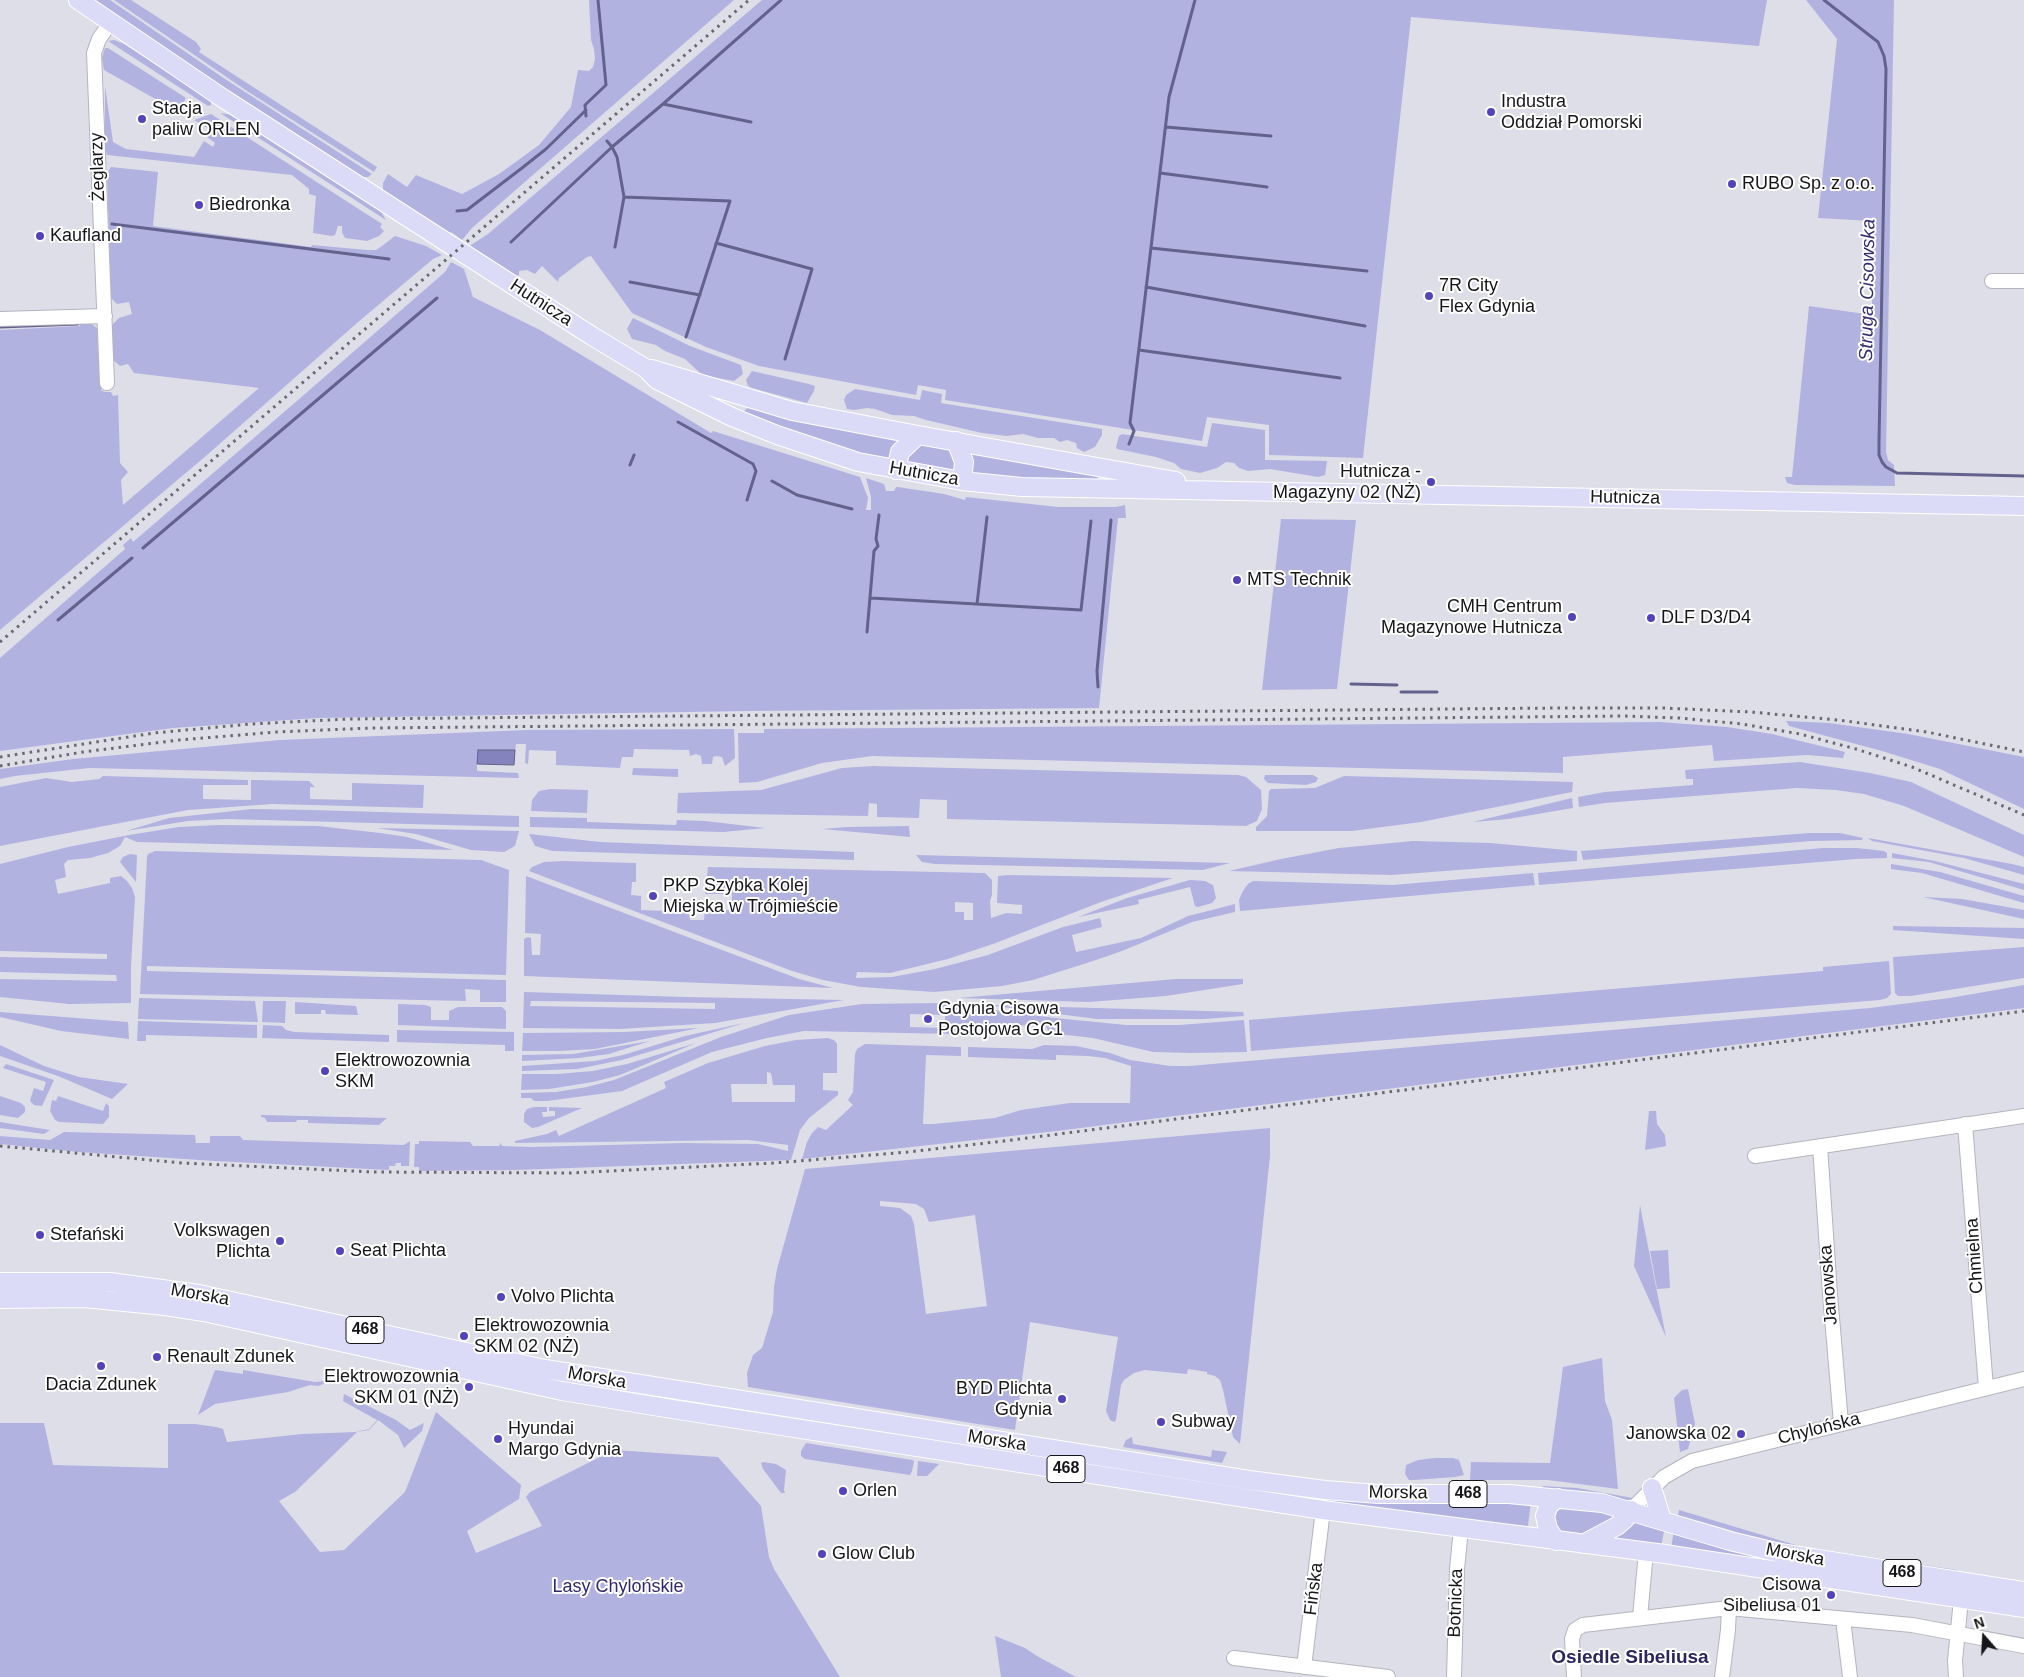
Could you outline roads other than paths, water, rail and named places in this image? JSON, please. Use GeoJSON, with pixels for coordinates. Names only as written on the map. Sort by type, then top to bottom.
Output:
{"type":"FeatureCollection","features":[{"type":"Feature","properties":{"kind":"main road","name":"Hutnicza"},"geometry":{"type":"LineString","coordinates":[[78,0],[224,99],[592,336],[645,368],[657,380],[732,417],[837,456],[896,470],[962,481],[1022,487],[2024,506]]}},
{"type":"Feature","properties":{"kind":"main road","name":"Hutnicza"},"geometry":{"type":"LineString","coordinates":[[645,368],[660,370],[792,411],[1225,490]]}},
{"type":"Feature","properties":{"kind":"main road"},"geometry":{"type":"LineString","coordinates":[[732,417],[743,397]]}},
{"type":"Feature","properties":{"kind":"main road"},"geometry":{"type":"LineString","coordinates":[[896,470],[900,452],[918,435]]}},
{"type":"Feature","properties":{"kind":"main road"},"geometry":{"type":"LineString","coordinates":[[956,441],[964,462],[962,481]]}},
{"type":"Feature","properties":{"kind":"main road"},"geometry":{"type":"LineString","coordinates":[[1104,489],[1105,469]]}},
{"type":"Feature","properties":{"kind":"main road","name":"Morska"},"geometry":{"type":"LineString","coordinates":[[0,1282],[110,1282],[199,1294],[545,1369],[1246,1480],[1325,1490],[1379,1494],[1509,1494],[1602,1503],[1730,1541],[1780,1553],[2024,1591]]}},
{"type":"Feature","properties":{"kind":"main road","name":"Morska"},"geometry":{"type":"LineString","coordinates":[[0,1299],[84,1298],[173,1307],[204,1312],[572,1392],[1323,1510],[1646,1552],[2024,1608]]}},
{"type":"Feature","properties":{"kind":"main road"},"geometry":{"type":"LineString","coordinates":[[1652,1488],[1662,1520]]}},
{"type":"Feature","properties":{"kind":"main road"},"geometry":{"type":"LineString","coordinates":[[1556,1540],[1548,1529],[1545,1516],[1548,1505],[1558,1498]]}},
{"type":"Feature","properties":{"kind":"main road"},"geometry":{"type":"LineString","coordinates":[[1582,1544],[1616,1526],[1628,1515],[1630,1510]]}},
{"type":"Feature","properties":{"kind":"street","name":"Żeglarzy"},"geometry":{"type":"LineString","coordinates":[[107,383],[94,53],[99,39],[110,23]]}},
{"type":"Feature","properties":{"kind":"street"},"geometry":{"type":"LineString","coordinates":[[1992,281],[2024,281]]}},
{"type":"Feature","properties":{"kind":"street"},"geometry":{"type":"LineString","coordinates":[[0,319],[105,316]]}},
{"type":"Feature","properties":{"kind":"street"},"geometry":{"type":"LineString","coordinates":[[1755,1156],[2024,1116]]}},
{"type":"Feature","properties":{"kind":"street","name":"Chmielna"},"geometry":{"type":"LineString","coordinates":[[1965,1124],[1986,1388]]}},
{"type":"Feature","properties":{"kind":"street","name":"Janowska"},"geometry":{"type":"LineString","coordinates":[[1820,1146],[1829,1285],[1841,1423]]}},
{"type":"Feature","properties":{"kind":"street","name":"Chylońska"},"geometry":{"type":"LineString","coordinates":[[1630,1510],[1672,1470],[1692,1461],[2024,1379]]}},
{"type":"Feature","properties":{"kind":"street","name":"Fińska"},"geometry":{"type":"LineString","coordinates":[[1304,1667],[1323,1510]]}},
{"type":"Feature","properties":{"kind":"street","name":"Botnicka"},"geometry":{"type":"LineString","coordinates":[[1454,1677],[1457,1569],[1461,1529]]}},
{"type":"Feature","properties":{"kind":"street"},"geometry":{"type":"LineString","coordinates":[[1640,1617],[1646,1552]]}},
{"type":"Feature","properties":{"kind":"street"},"geometry":{"type":"LineString","coordinates":[[1956,1677],[1961,1599]]}},
{"type":"Feature","properties":{"kind":"street"},"geometry":{"type":"LineString","coordinates":[[1722,1677],[1729,1608]]}},
{"type":"Feature","properties":{"kind":"street"},"geometry":{"type":"LineString","coordinates":[[1574,1677],[1572,1639],[1575,1630],[1579,1627],[1588,1623],[1729,1608],[1912,1626],[2024,1646]]}},
{"type":"Feature","properties":{"kind":"street"},"geometry":{"type":"LineString","coordinates":[[1843,1619],[1850,1677]]}},
{"type":"Feature","properties":{"kind":"street"},"geometry":{"type":"LineString","coordinates":[[1234,1658],[1388,1677]]}},
{"type":"Feature","properties":{"kind":"waterway"},"geometry":{"type":"LineString","coordinates":[[586,116],[585,105],[606,85],[598,0]]}},
{"type":"Feature","properties":{"kind":"waterway"},"geometry":{"type":"LineString","coordinates":[[663,104],[781,0]]}},
{"type":"Feature","properties":{"kind":"waterway"},"geometry":{"type":"LineString","coordinates":[[1129,444],[1134,431],[1130,423],[1169,97],[1195,0]]}},
{"type":"Feature","properties":{"kind":"waterway","name":"Struga Cisowska"},"geometry":{"type":"LineString","coordinates":[[1824,0],[1878,42],[1884,56],[1886,69],[1879,455],[1886,467],[1897,473],[2024,476]]}},
{"type":"Feature","properties":{"kind":"waterway"},"geometry":{"type":"LineString","coordinates":[[615,247],[624,197],[617,157],[612,147],[663,104],[751,122]]}},
{"type":"Feature","properties":{"kind":"waterway"},"geometry":{"type":"LineString","coordinates":[[457,211],[467,210],[522,168],[546,149],[586,110]]}},
{"type":"Feature","properties":{"kind":"waterway"},"geometry":{"type":"LineString","coordinates":[[1166,127],[1271,136]]}},
{"type":"Feature","properties":{"kind":"waterway"},"geometry":{"type":"LineString","coordinates":[[511,242],[612,147],[607,141]]}},
{"type":"Feature","properties":{"kind":"waterway"},"geometry":{"type":"LineString","coordinates":[[1160,173],[1267,187]]}},
{"type":"Feature","properties":{"kind":"waterway"},"geometry":{"type":"LineString","coordinates":[[624,197],[730,201],[686,337]]}},
{"type":"Feature","properties":{"kind":"waterway"},"geometry":{"type":"LineString","coordinates":[[112,224],[389,259]]}},
{"type":"Feature","properties":{"kind":"waterway"},"geometry":{"type":"LineString","coordinates":[[716,243],[812,269],[785,359]]}},
{"type":"Feature","properties":{"kind":"waterway"},"geometry":{"type":"LineString","coordinates":[[1151,248],[1367,271]]}},
{"type":"Feature","properties":{"kind":"waterway"},"geometry":{"type":"LineString","coordinates":[[630,282],[700,295]]}},
{"type":"Feature","properties":{"kind":"waterway"},"geometry":{"type":"LineString","coordinates":[[1146,287],[1365,326]]}},
{"type":"Feature","properties":{"kind":"waterway"},"geometry":{"type":"LineString","coordinates":[[143,548],[437,298]]}},
{"type":"Feature","properties":{"kind":"waterway"},"geometry":{"type":"LineString","coordinates":[[0,327],[78,324]]}},
{"type":"Feature","properties":{"kind":"waterway"},"geometry":{"type":"LineString","coordinates":[[1139,350],[1340,378]]}},
{"type":"Feature","properties":{"kind":"waterway"},"geometry":{"type":"LineString","coordinates":[[678,422],[753,464],[756,471],[747,500]]}},
{"type":"Feature","properties":{"kind":"waterway"},"geometry":{"type":"LineString","coordinates":[[630,465],[634,455]]}},
{"type":"Feature","properties":{"kind":"waterway"},"geometry":{"type":"LineString","coordinates":[[772,481],[797,495],[852,509]]}},
{"type":"Feature","properties":{"kind":"waterway"},"geometry":{"type":"LineString","coordinates":[[867,632],[874,551],[878,546],[876,539],[879,515]]}},
{"type":"Feature","properties":{"kind":"waterway"},"geometry":{"type":"LineString","coordinates":[[977,604],[987,517]]}},
{"type":"Feature","properties":{"kind":"waterway"},"geometry":{"type":"LineString","coordinates":[[1098,687],[1097,671],[1111,520]]}},
{"type":"Feature","properties":{"kind":"waterway"},"geometry":{"type":"LineString","coordinates":[[871,598],[1081,610],[1091,521]]}},
{"type":"Feature","properties":{"kind":"waterway"},"geometry":{"type":"LineString","coordinates":[[58,620],[132,558]]}},
{"type":"Feature","properties":{"kind":"waterway"},"geometry":{"type":"LineString","coordinates":[[1351,684],[1397,685]]}},
{"type":"Feature","properties":{"kind":"waterway"},"geometry":{"type":"LineString","coordinates":[[1401,692],[1437,692]]}},
{"type":"Feature","properties":{"kind":"railway"},"geometry":{"type":"LineString","coordinates":[[0,642],[749,0]]}},
{"type":"Feature","properties":{"kind":"railway"},"geometry":{"type":"LineString","coordinates":[[0,757],[154,733],[251,724],[348,719],[1561,708],[1663,708],[1751,712],[1838,720],[1927,732],[2024,752]]}},
{"type":"Feature","properties":{"kind":"railway"},"geometry":{"type":"LineString","coordinates":[[0,766],[83,752],[179,740],[276,732],[372,728],[1624,716],[1679,718],[1742,724],[1800,734],[1912,767],[2024,815]]}},
{"type":"Feature","properties":{"kind":"railway"},"geometry":{"type":"LineString","coordinates":[[0,1146],[182,1163],[374,1172],[569,1173],[774,1163],[908,1152],[1004,1141],[2024,1011]]}},
{"type":"Feature","properties":{"kind":"place","name":"Industra Oddział Pomorski"},"geometry":{"type":"Point","coordinates":[1491,112]}},
{"type":"Feature","properties":{"kind":"place","name":"Stacja paliw ORLEN"},"geometry":{"type":"Point","coordinates":[142,119]}},
{"type":"Feature","properties":{"kind":"place","name":"RUBO Sp. z o.o."},"geometry":{"type":"Point","coordinates":[1732,184]}},
{"type":"Feature","properties":{"kind":"place","name":"Biedronka"},"geometry":{"type":"Point","coordinates":[199,205]}},
{"type":"Feature","properties":{"kind":"place","name":"Kaufland"},"geometry":{"type":"Point","coordinates":[40,236]}},
{"type":"Feature","properties":{"kind":"place","name":"7R City Flex Gdynia"},"geometry":{"type":"Point","coordinates":[1429,296]}},
{"type":"Feature","properties":{"kind":"place","name":"Hutnicza - Magazyny 02 (NŻ)"},"geometry":{"type":"Point","coordinates":[1431,482]}},
{"type":"Feature","properties":{"kind":"place","name":"MTS Technik"},"geometry":{"type":"Point","coordinates":[1237,580]}},
{"type":"Feature","properties":{"kind":"place","name":"CMH Centrum Magazynowe Hutnicza"},"geometry":{"type":"Point","coordinates":[1572,617]}},
{"type":"Feature","properties":{"kind":"place","name":"DLF D3/D4"},"geometry":{"type":"Point","coordinates":[1651,618]}},
{"type":"Feature","properties":{"kind":"place","name":"PKP Szybka Kolej Miejska w Trójmieście"},"geometry":{"type":"Point","coordinates":[653,896]}},
{"type":"Feature","properties":{"kind":"place","name":"Gdynia Cisowa Postojowa GC1"},"geometry":{"type":"Point","coordinates":[928,1019]}},
{"type":"Feature","properties":{"kind":"place","name":"Elektrowozownia SKM"},"geometry":{"type":"Point","coordinates":[325,1071]}},
{"type":"Feature","properties":{"kind":"place","name":"Stefański"},"geometry":{"type":"Point","coordinates":[40,1235]}},
{"type":"Feature","properties":{"kind":"place","name":"Volkswagen Plichta"},"geometry":{"type":"Point","coordinates":[280,1241]}},
{"type":"Feature","properties":{"kind":"place","name":"Seat Plichta"},"geometry":{"type":"Point","coordinates":[340,1251]}},
{"type":"Feature","properties":{"kind":"place","name":"Volvo Plichta"},"geometry":{"type":"Point","coordinates":[501,1297]}},
{"type":"Feature","properties":{"kind":"place","name":"Elektrowozownia SKM 02 (NŻ)"},"geometry":{"type":"Point","coordinates":[464,1336]}},
{"type":"Feature","properties":{"kind":"place","name":"Renault Zdunek"},"geometry":{"type":"Point","coordinates":[157,1357]}},
{"type":"Feature","properties":{"kind":"place","name":"Dacia Zdunek"},"geometry":{"type":"Point","coordinates":[101,1366]}},
{"type":"Feature","properties":{"kind":"place","name":"Elektrowozownia SKM 01 (NŻ)"},"geometry":{"type":"Point","coordinates":[469,1387]}},
{"type":"Feature","properties":{"kind":"place","name":"BYD Plichta Gdynia"},"geometry":{"type":"Point","coordinates":[1062,1399]}},
{"type":"Feature","properties":{"kind":"place","name":"Subway"},"geometry":{"type":"Point","coordinates":[1161,1422]}},
{"type":"Feature","properties":{"kind":"place","name":"Janowska 02"},"geometry":{"type":"Point","coordinates":[1741,1434]}},
{"type":"Feature","properties":{"kind":"place","name":"Hyundai Margo Gdynia"},"geometry":{"type":"Point","coordinates":[498,1439]}},
{"type":"Feature","properties":{"kind":"place","name":"Orlen"},"geometry":{"type":"Point","coordinates":[843,1491]}},
{"type":"Feature","properties":{"kind":"place","name":"Glow Club"},"geometry":{"type":"Point","coordinates":[822,1554]}},
{"type":"Feature","properties":{"kind":"place","name":"Cisowa Sibeliusa 01"},"geometry":{"type":"Point","coordinates":[1831,1595]}},
{"type":"Feature","properties":{"kind":"district","name":"Osiedle Sibeliusa"},"geometry":{"type":"Point","coordinates":[1630,1658]}},
{"type":"Feature","properties":{"kind":"park label","name":"Lasy Chylońskie"},"geometry":{"type":"Point","coordinates":[618,1587]}}]}
